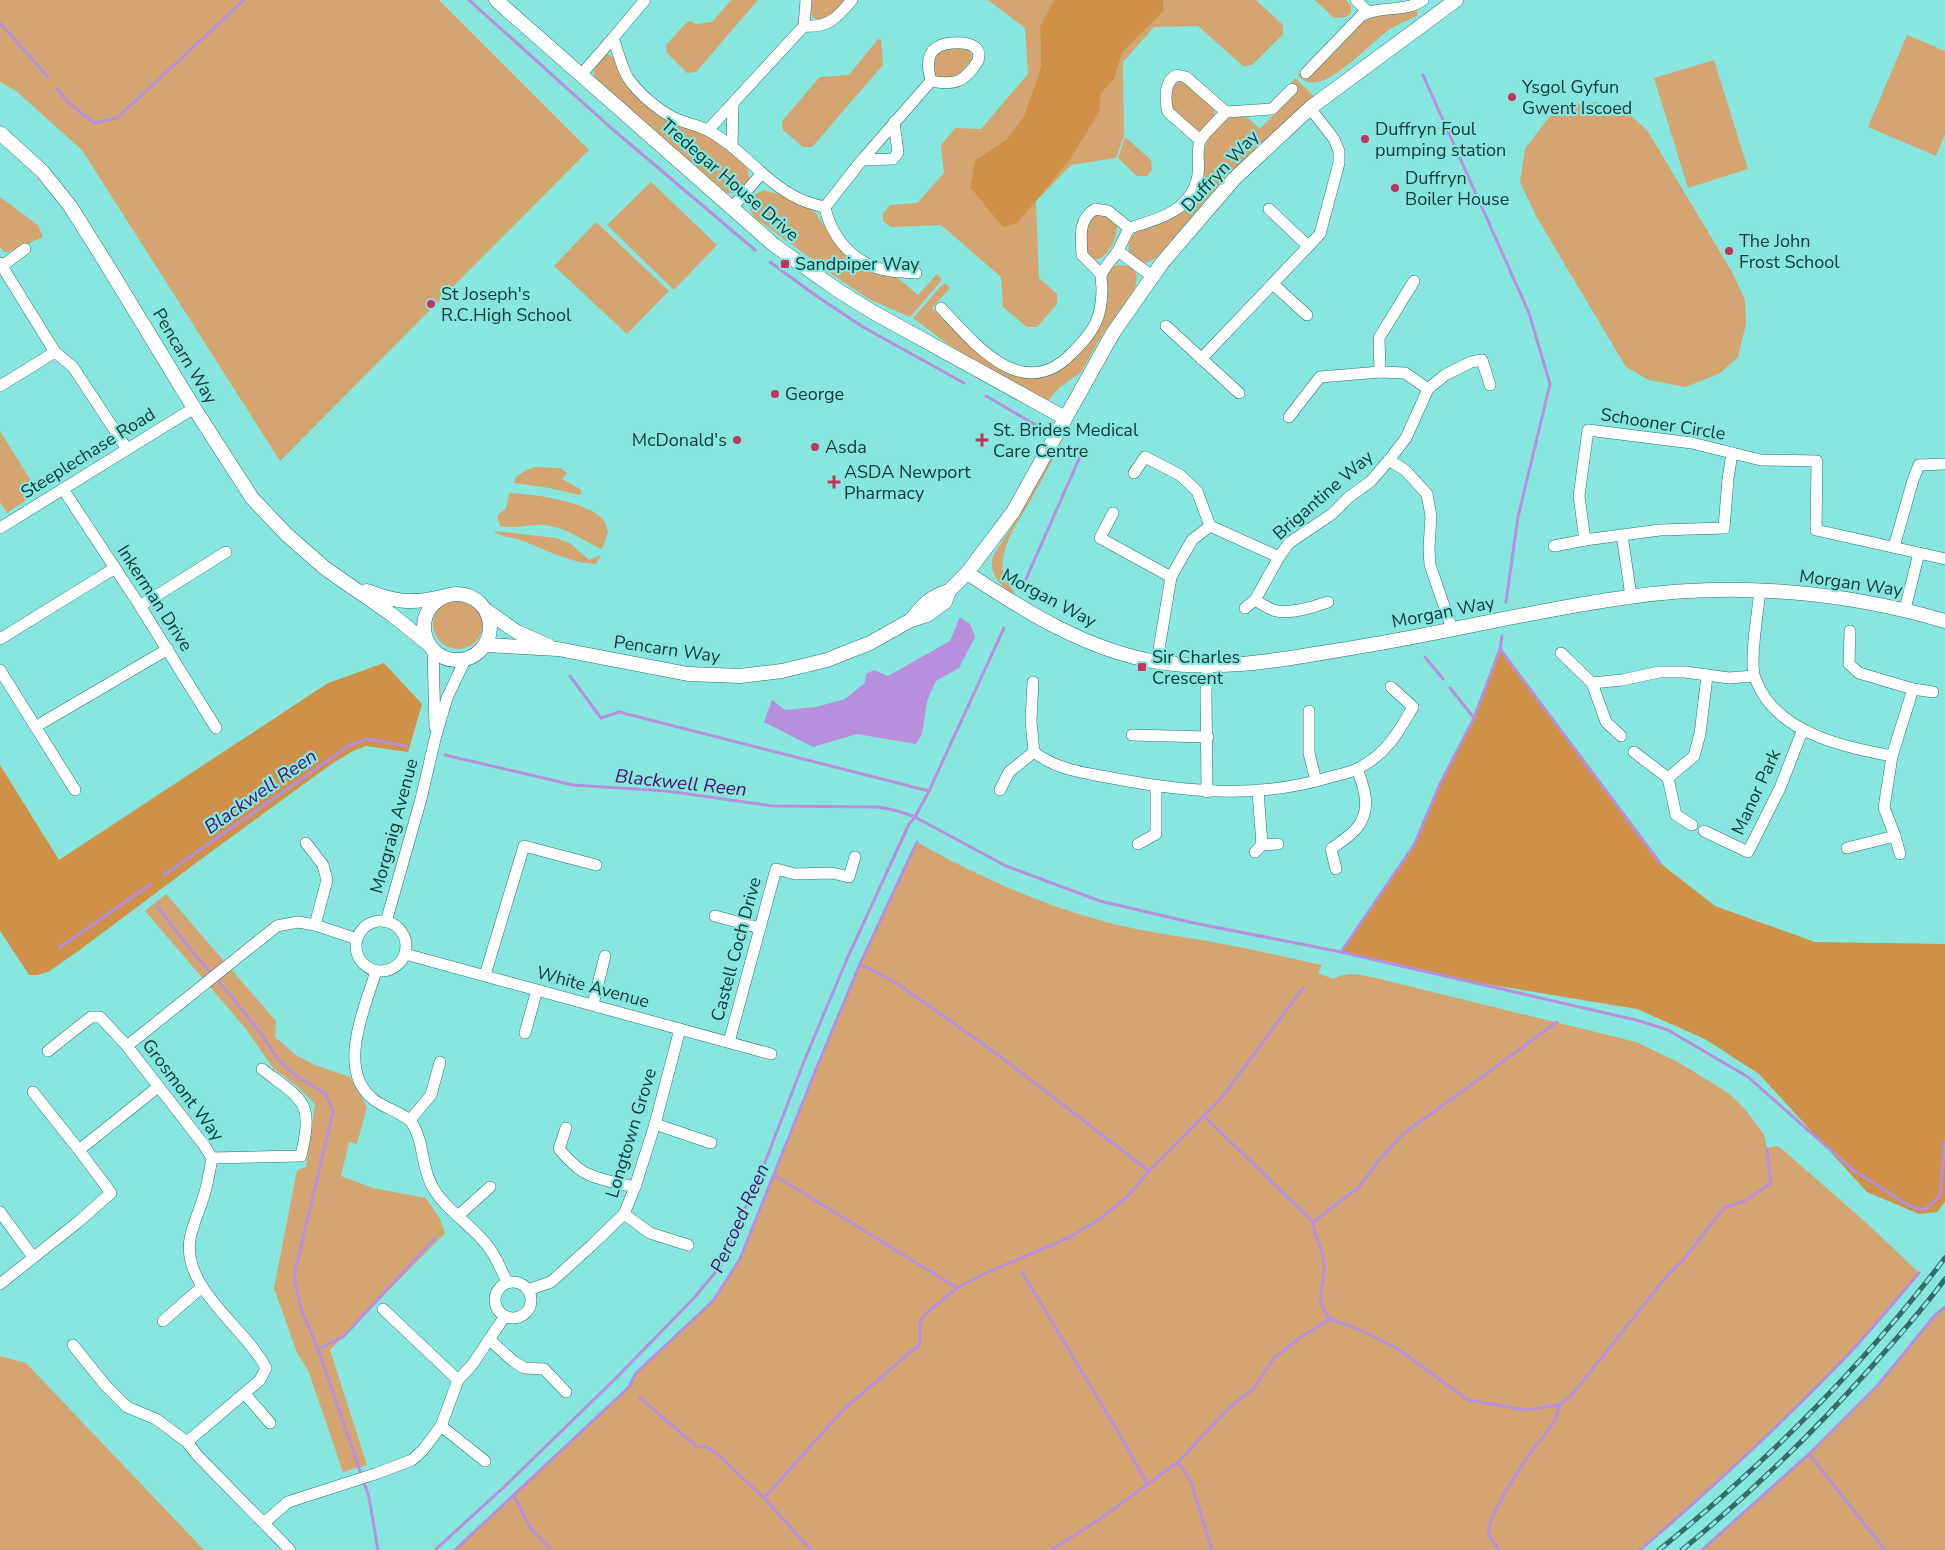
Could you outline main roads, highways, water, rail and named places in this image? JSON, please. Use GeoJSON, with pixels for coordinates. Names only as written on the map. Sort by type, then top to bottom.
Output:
{"type":"FeatureCollection","features":[{"type":"Feature","properties":{"kind":"waterway"},"geometry":{"type":"LineString","coordinates":[[56,88],[69,103],[94,123],[117,118],[244,0]]}},
{"type":"Feature","properties":{"kind":"waterway"},"geometry":{"type":"LineString","coordinates":[[469,0],[610,127],[755,250]]}},
{"type":"Feature","properties":{"kind":"waterway"},"geometry":{"type":"LineString","coordinates":[[0,23],[48,77]]}},
{"type":"Feature","properties":{"kind":"waterway"},"geometry":{"type":"LineString","coordinates":[[1423,75],[1529,313],[1550,384],[1518,517],[1506,602]]}},
{"type":"Feature","properties":{"kind":"waterway"},"geometry":{"type":"LineString","coordinates":[[770,262],[863,327],[964,383]]}},
{"type":"Feature","properties":{"kind":"waterway"},"geometry":{"type":"LineString","coordinates":[[986,396],[1036,425]]}},
{"type":"Feature","properties":{"kind":"waterway"},"geometry":{"type":"LineString","coordinates":[[1022,588],[1083,450],[1076,447]]}},
{"type":"Feature","properties":{"kind":"waterway"},"geometry":{"type":"LineString","coordinates":[[435,1550],[504,1487],[616,1378],[694,1298],[719,1268],[762,1170],[805,1059],[847,959],[909,824],[915,817],[929,791],[1004,628]]}},
{"type":"Feature","properties":{"kind":"waterway"},"geometry":{"type":"LineString","coordinates":[[1341,952],[1414,845],[1440,784],[1474,718],[1500,649],[1502,636]]}},
{"type":"Feature","properties":{"kind":"waterway"},"geometry":{"type":"LineString","coordinates":[[1500,649],[1660,863]]}},
{"type":"Feature","properties":{"kind":"waterway"},"geometry":{"type":"LineString","coordinates":[[1425,657],[1443,679]]}},
{"type":"Feature","properties":{"kind":"waterway"},"geometry":{"type":"LineString","coordinates":[[570,676],[601,718],[619,712],[929,791]]}},
{"type":"Feature","properties":{"kind":"waterway"},"geometry":{"type":"LineString","coordinates":[[1450,688],[1474,718]]}},
{"type":"Feature","properties":{"kind":"waterway","name":"Blackwell Reen"},"geometry":{"type":"LineString","coordinates":[[164,875],[350,745],[368,739],[406,746]]}},
{"type":"Feature","properties":{"kind":"waterway"},"geometry":{"type":"LineString","coordinates":[[445,755],[573,785],[667,791],[772,806],[879,807],[898,811],[915,817],[1006,866],[1100,901],[1194,923],[1341,952],[1636,1020],[1668,1030],[1748,1077],[1853,1170],[1910,1206],[1924,1210],[1940,1196],[1945,1140]]}},
{"type":"Feature","properties":{"kind":"waterway","name":"Percoed Reen"},"geometry":{"type":"LineString","coordinates":[[455,1550],[629,1387],[636,1373],[713,1301],[740,1259],[860,964],[917,842]]}},
{"type":"Feature","properties":{"kind":"waterway","name":"Blackwell Reen"},"geometry":{"type":"LineString","coordinates":[[59,948],[151,884]]}},
{"type":"Feature","properties":{"kind":"waterway"},"geometry":{"type":"LineString","coordinates":[[157,906],[190,949],[261,1034],[279,1061],[296,1076],[326,1094],[333,1112],[294,1276],[301,1309],[318,1349],[369,1497],[378,1550]]}},
{"type":"Feature","properties":{"kind":"waterway"},"geometry":{"type":"LineString","coordinates":[[860,964],[898,984],[993,1051],[1149,1171]]}},
{"type":"Feature","properties":{"kind":"waterway"},"geometry":{"type":"LineString","coordinates":[[764,1498],[845,1408],[920,1344],[920,1321],[928,1312],[957,1288],[986,1273],[1070,1237],[1101,1218],[1128,1196],[1149,1171],[1223,1096],[1303,988]]}},
{"type":"Feature","properties":{"kind":"waterway"},"geometry":{"type":"LineString","coordinates":[[1330,1319],[1322,1304],[1321,1292],[1324,1263],[1313,1222],[1359,1187],[1380,1159],[1404,1133],[1557,1022]]}},
{"type":"Feature","properties":{"kind":"waterway"},"geometry":{"type":"LineString","coordinates":[[1204,1116],[1313,1222]]}},
{"type":"Feature","properties":{"kind":"waterway"},"geometry":{"type":"LineString","coordinates":[[1051,1550],[1100,1519],[1178,1462],[1229,1408],[1254,1388],[1274,1358],[1301,1337],[1330,1319],[1355,1328],[1395,1347],[1468,1400],[1525,1410],[1559,1405],[1571,1396],[1723,1209],[1746,1200],[1771,1183],[1767,1149]]}},
{"type":"Feature","properties":{"kind":"waterway"},"geometry":{"type":"LineString","coordinates":[[774,1175],[957,1288]]}},
{"type":"Feature","properties":{"kind":"waterway"},"geometry":{"type":"LineString","coordinates":[[318,1349],[343,1337],[435,1238]]}},
{"type":"Feature","properties":{"kind":"waterway"},"geometry":{"type":"LineString","coordinates":[[1022,1272],[1124,1442],[1147,1484]]}},
{"type":"Feature","properties":{"kind":"waterway"},"geometry":{"type":"LineString","coordinates":[[1640,1550],[1743,1458],[1818,1386],[1862,1340],[1919,1273]]}},
{"type":"Feature","properties":{"kind":"waterway"},"geometry":{"type":"LineString","coordinates":[[1702,1550],[1809,1454],[1878,1385],[1936,1314],[1945,1307]]}},
{"type":"Feature","properties":{"kind":"waterway"},"geometry":{"type":"LineString","coordinates":[[639,1397],[696,1446],[705,1447],[715,1452],[764,1498],[811,1550]]}},
{"type":"Feature","properties":{"kind":"waterway"},"geometry":{"type":"LineString","coordinates":[[1499,1550],[1489,1534],[1489,1527],[1493,1516],[1514,1477],[1553,1423],[1559,1405]]}},
{"type":"Feature","properties":{"kind":"waterway"},"geometry":{"type":"LineString","coordinates":[[1809,1454],[1885,1550]]}},
{"type":"Feature","properties":{"kind":"waterway"},"geometry":{"type":"LineString","coordinates":[[1178,1462],[1191,1482],[1212,1550]]}},
{"type":"Feature","properties":{"kind":"waterway"},"geometry":{"type":"LineString","coordinates":[[514,1496],[531,1529],[551,1550]]}},
{"type":"Feature","properties":{"kind":"railway"},"geometry":{"type":"LineString","coordinates":[[1659,1550],[1737,1483],[1811,1413],[1880,1338],[1945,1258]]}},
{"type":"Feature","properties":{"kind":"railway"},"geometry":{"type":"LineString","coordinates":[[1682,1550],[1758,1484],[1829,1413],[1901,1333],[1945,1279]]}},
{"type":"Feature","properties":{"kind":"place","name":"Ysgol Gyfun Gwent Iscoed"},"geometry":{"type":"Point","coordinates":[1512,97]}},
{"type":"Feature","properties":{"kind":"place","name":"Duffryn Foul pumping station"},"geometry":{"type":"Point","coordinates":[1365,139]}},
{"type":"Feature","properties":{"kind":"place","name":"Duffryn Boiler House"},"geometry":{"type":"Point","coordinates":[1395,188]}},
{"type":"Feature","properties":{"kind":"place","name":"The John Frost School"},"geometry":{"type":"Point","coordinates":[1729,251]}},
{"type":"Feature","properties":{"kind":"place","name":"Sandpiper Way"},"geometry":{"type":"Point","coordinates":[785,264]}},
{"type":"Feature","properties":{"kind":"place","name":"St Joseph's R.C.High School"},"geometry":{"type":"Point","coordinates":[431,304]}},
{"type":"Feature","properties":{"kind":"place","name":"George"},"geometry":{"type":"Point","coordinates":[775,394]}},
{"type":"Feature","properties":{"kind":"place","name":"McDonald's"},"geometry":{"type":"Point","coordinates":[737,440]}},
{"type":"Feature","properties":{"kind":"place","name":"St. Brides Medical Care Centre"},"geometry":{"type":"Point","coordinates":[982,440]}},
{"type":"Feature","properties":{"kind":"place","name":"Asda"},"geometry":{"type":"Point","coordinates":[815,447]}},
{"type":"Feature","properties":{"kind":"place","name":"ASDA Newport Pharmacy"},"geometry":{"type":"Point","coordinates":[834,482]}},
{"type":"Feature","properties":{"kind":"place","name":"Sir Charles Crescent"},"geometry":{"type":"Point","coordinates":[1142,667]}}]}
